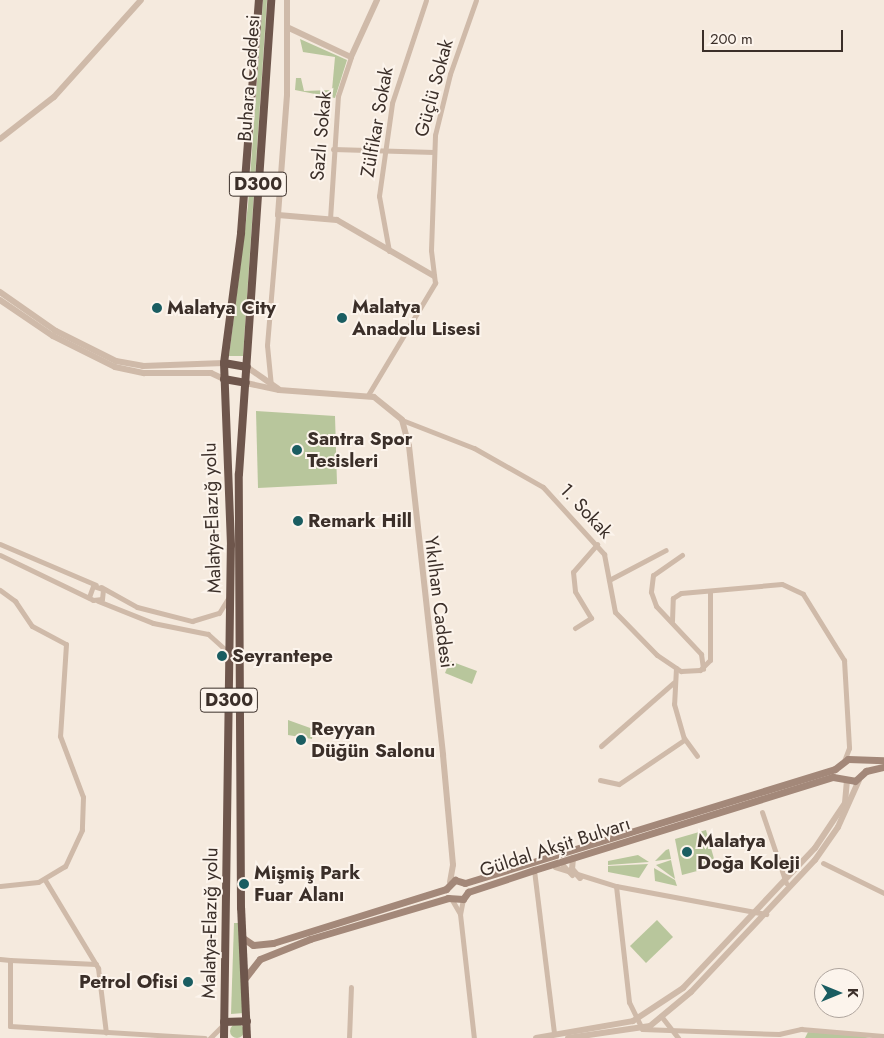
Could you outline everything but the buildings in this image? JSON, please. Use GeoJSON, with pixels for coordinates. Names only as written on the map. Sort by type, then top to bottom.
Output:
{"type":"FeatureCollection","features":[{"type":"Feature","properties":{"kind":"highway","name":"Malatya-Elazığ yolu"},"geometry":{"type":"LineString","coordinates":[[224,1038],[230,595],[224,363],[241,234],[259,0]]}},
{"type":"Feature","properties":{"kind":"highway","name":"Buhara Caddesi"},"geometry":{"type":"LineString","coordinates":[[247,367],[248,283],[271,0]]}},
{"type":"Feature","properties":{"kind":"highway"},"geometry":{"type":"LineString","coordinates":[[224,363],[234,361],[247,367]]}},
{"type":"Feature","properties":{"kind":"highway","name":"D300"},"geometry":{"type":"LineString","coordinates":[[247,367],[239,474],[243,938],[247,1038]]}},
{"type":"Feature","properties":{"kind":"highway"},"geometry":{"type":"LineString","coordinates":[[224,379],[246,383]]}},
{"type":"Feature","properties":{"kind":"highway"},"geometry":{"type":"LineString","coordinates":[[224,1022],[247,1021]]}},
{"type":"Feature","properties":{"kind":"main road","name":"Güldal Akşit Bulvarı"},"geometry":{"type":"LineString","coordinates":[[450,882],[463,882],[548,858],[558,863],[843,763],[861,760],[884,760]]}},
{"type":"Feature","properties":{"kind":"main road"},"geometry":{"type":"LineString","coordinates":[[859,780],[866,771],[884,767]]}},
{"type":"Feature","properties":{"kind":"main road","name":"Güldal Akşit Bulvarı"},"geometry":{"type":"LineString","coordinates":[[245,978],[255,963],[270,954],[450,899],[463,899],[468,892],[534,870],[833,777],[859,780]]}},
{"type":"Feature","properties":{"kind":"main road"},"geometry":{"type":"LineString","coordinates":[[243,938],[266,945],[446,889],[450,882]]}},
{"type":"Feature","properties":{"kind":"street"},"geometry":{"type":"LineString","coordinates":[[0,139],[54,96],[141,0]]}},
{"type":"Feature","properties":{"kind":"street"},"geometry":{"type":"LineString","coordinates":[[271,386],[267,345],[278,214],[288,28],[287,0]]}},
{"type":"Feature","properties":{"kind":"street"},"geometry":{"type":"LineString","coordinates":[[288,28],[351,57],[377,0]]}},
{"type":"Feature","properties":{"kind":"street","name":"Zülfikar Sokak"},"geometry":{"type":"LineString","coordinates":[[389,252],[379,196],[397,78],[426,0]]}},
{"type":"Feature","properties":{"kind":"street","name":"Güçlü Sokak"},"geometry":{"type":"LineString","coordinates":[[368,395],[434,285],[434,152],[450,74],[476,0]]}},
{"type":"Feature","properties":{"kind":"street","name":"Sazlı Sokak"},"geometry":{"type":"LineString","coordinates":[[330,219],[333,149],[340,88],[351,57]]}},
{"type":"Feature","properties":{"kind":"street"},"geometry":{"type":"LineString","coordinates":[[333,149],[434,152]]}},
{"type":"Feature","properties":{"kind":"street"},"geometry":{"type":"LineString","coordinates":[[278,214],[330,219],[434,276]]}},
{"type":"Feature","properties":{"kind":"street"},"geometry":{"type":"LineString","coordinates":[[0,292],[32,317],[116,361],[143,366],[224,363]]}},
{"type":"Feature","properties":{"kind":"street"},"geometry":{"type":"LineString","coordinates":[[0,300],[54,336],[115,367],[144,373],[211,374],[224,379]]}},
{"type":"Feature","properties":{"kind":"street"},"geometry":{"type":"LineString","coordinates":[[247,367],[271,386]]}},
{"type":"Feature","properties":{"kind":"street"},"geometry":{"type":"LineString","coordinates":[[246,383],[271,386]]}},
{"type":"Feature","properties":{"kind":"street","name":"Yıkılhan Caddesi"},"geometry":{"type":"LineString","coordinates":[[271,386],[279,390],[368,395],[385,402],[402,420],[409,446],[453,864],[450,882]]}},
{"type":"Feature","properties":{"kind":"street","name":"1. Sokak"},"geometry":{"type":"LineString","coordinates":[[402,420],[474,448],[538,482],[571,522],[597,544],[609,580],[615,612],[676,668]]}},
{"type":"Feature","properties":{"kind":"street"},"geometry":{"type":"LineString","coordinates":[[0,544],[100,586],[137,607],[192,621],[219,613],[230,595]]}},
{"type":"Feature","properties":{"kind":"street"},"geometry":{"type":"LineString","coordinates":[[576,628],[591,618],[575,591],[573,572],[597,544]]}},
{"type":"Feature","properties":{"kind":"street"},"geometry":{"type":"LineString","coordinates":[[609,580],[666,550]]}},
{"type":"Feature","properties":{"kind":"street"},"geometry":{"type":"LineString","coordinates":[[0,555],[89,597],[152,623],[208,634],[230,654]]}},
{"type":"Feature","properties":{"kind":"street"},"geometry":{"type":"LineString","coordinates":[[682,555],[652,580],[652,600],[701,654],[702,669]]}},
{"type":"Feature","properties":{"kind":"street"},"geometry":{"type":"LineString","coordinates":[[536,1038],[554,1033],[636,1019],[683,988],[786,883],[845,803],[846,779],[843,763],[849,748],[844,660],[803,594],[782,584],[710,593],[681,593],[673,598],[672,621]]}},
{"type":"Feature","properties":{"kind":"street"},"geometry":{"type":"LineString","coordinates":[[89,597],[89,589],[100,586]]}},
{"type":"Feature","properties":{"kind":"street"},"geometry":{"type":"LineString","coordinates":[[98,601],[104,596],[100,586]]}},
{"type":"Feature","properties":{"kind":"street"},"geometry":{"type":"LineString","coordinates":[[0,590],[15,601],[32,626],[66,644],[59,721],[63,748],[83,797],[82,830],[65,866],[45,880],[0,886]]}},
{"type":"Feature","properties":{"kind":"street"},"geometry":{"type":"LineString","coordinates":[[702,669],[711,654],[710,593]]}},
{"type":"Feature","properties":{"kind":"street"},"geometry":{"type":"LineString","coordinates":[[697,756],[684,740],[674,704],[673,683],[676,668],[702,669]]}},
{"type":"Feature","properties":{"kind":"street"},"geometry":{"type":"LineString","coordinates":[[601,746],[673,683]]}},
{"type":"Feature","properties":{"kind":"street"},"geometry":{"type":"LineString","coordinates":[[600,780],[620,784],[684,740]]}},
{"type":"Feature","properties":{"kind":"street"},"geometry":{"type":"LineString","coordinates":[[849,748],[861,760],[866,771]]}},
{"type":"Feature","properties":{"kind":"street"},"geometry":{"type":"LineString","coordinates":[[642,1029],[691,992],[767,914],[838,827],[859,780]]}},
{"type":"Feature","properties":{"kind":"street"},"geometry":{"type":"LineString","coordinates":[[762,812],[786,883]]}},
{"type":"Feature","properties":{"kind":"street"},"geometry":{"type":"LineString","coordinates":[[548,858],[577,877],[767,914]]}},
{"type":"Feature","properties":{"kind":"street"},"geometry":{"type":"LineString","coordinates":[[573,858],[572,869],[577,877]]}},
{"type":"Feature","properties":{"kind":"street"},"geometry":{"type":"LineString","coordinates":[[823,863],[884,892]]}},
{"type":"Feature","properties":{"kind":"street","name":"Yıkılhan Caddesi"},"geometry":{"type":"LineString","coordinates":[[453,864],[463,882]]}},
{"type":"Feature","properties":{"kind":"street"},"geometry":{"type":"LineString","coordinates":[[534,870],[554,1033]]}},
{"type":"Feature","properties":{"kind":"street"},"geometry":{"type":"LineString","coordinates":[[45,880],[96,964],[104,989],[106,1033]]}},
{"type":"Feature","properties":{"kind":"street"},"geometry":{"type":"LineString","coordinates":[[463,882],[468,892]]}},
{"type":"Feature","properties":{"kind":"street"},"geometry":{"type":"LineString","coordinates":[[616,886],[631,1007],[642,1029]]}},
{"type":"Feature","properties":{"kind":"street"},"geometry":{"type":"LineString","coordinates":[[446,889],[460,914]]}},
{"type":"Feature","properties":{"kind":"street"},"geometry":{"type":"LineString","coordinates":[[463,899],[460,914],[474,1038]]}},
{"type":"Feature","properties":{"kind":"street"},"geometry":{"type":"LineString","coordinates":[[0,959],[96,964]]}},
{"type":"Feature","properties":{"kind":"street"},"geometry":{"type":"LineString","coordinates":[[10,960],[10,1026],[96,1036],[106,1033],[205,1038]]}},
{"type":"Feature","properties":{"kind":"street"},"geometry":{"type":"LineString","coordinates":[[349,1038],[351,987]]}},
{"type":"Feature","properties":{"kind":"street"},"geometry":{"type":"LineString","coordinates":[[631,1007],[645,1012]]}},
{"type":"Feature","properties":{"kind":"street"},"geometry":{"type":"LineString","coordinates":[[654,1008],[676,1035]]}},
{"type":"Feature","properties":{"kind":"street"},"geometry":{"type":"LineString","coordinates":[[210,1038],[224,1022]]}},
{"type":"Feature","properties":{"kind":"street"},"geometry":{"type":"LineString","coordinates":[[568,1038],[642,1029],[676,1035],[779,1036],[801,1029],[884,1036]]}},
{"type":"Feature","properties":{"kind":"green space"},"geometry":{"type":"Polygon","coordinates":[[[263,0],[267,0],[243,356],[229,356],[248,205],[263,0]]]}},
{"type":"Feature","properties":{"kind":"green space"},"geometry":{"type":"Polygon","coordinates":[[[300,39],[347,60],[335,98],[295,90],[296,78],[301,78],[304,91],[332,90],[335,57],[303,52],[300,39]]]}},
{"type":"Feature","properties":{"kind":"green space","name":"Santra Spor Tesisleri"},"geometry":{"type":"Polygon","coordinates":[[[256,411],[335,416],[337,484],[258,488],[256,411]]]}},
{"type":"Feature","properties":{"kind":"green space"},"geometry":{"type":"Polygon","coordinates":[[[450,661],[477,671],[472,684],[445,673],[450,661]]]}},
{"type":"Feature","properties":{"kind":"green space"},"geometry":{"type":"Polygon","coordinates":[[[288,720],[313,729],[312,739],[288,735],[288,720]]]}},
{"type":"Feature","properties":{"kind":"green space"},"geometry":{"type":"Polygon","coordinates":[[[706,830],[716,866],[682,875],[675,839],[706,830]]]}},
{"type":"Feature","properties":{"kind":"green space"},"geometry":{"type":"Polygon","coordinates":[[[669,849],[671,859],[655,861],[666,850],[669,849]]]}},
{"type":"Feature","properties":{"kind":"green space"},"geometry":{"type":"Polygon","coordinates":[[[638,855],[649,862],[608,865],[608,861],[638,855]]]}},
{"type":"Feature","properties":{"kind":"green space"},"geometry":{"type":"Polygon","coordinates":[[[671,860],[675,879],[656,865],[671,860]]]}},
{"type":"Feature","properties":{"kind":"green space"},"geometry":{"type":"Polygon","coordinates":[[[648,864],[639,878],[608,872],[608,866],[648,864]]]}},
{"type":"Feature","properties":{"kind":"green space"},"geometry":{"type":"Polygon","coordinates":[[[654,868],[675,880],[677,886],[655,881],[654,868]]]}},
{"type":"Feature","properties":{"kind":"green space"},"geometry":{"type":"Polygon","coordinates":[[[657,920],[673,937],[646,963],[630,946],[657,920]]]}},
{"type":"Feature","properties":{"kind":"green space"},"geometry":{"type":"Polygon","coordinates":[[[234,923],[239,923],[244,1013],[231,1014],[234,923]]]}},
{"type":"Feature","properties":{"kind":"green space"},"geometry":{"type":"Polygon","coordinates":[[[237,1024],[242,1026],[244,1031],[242,1036],[237,1038],[232,1036],[230,1031],[232,1026],[237,1024]]]}},
{"type":"Feature","properties":{"kind":"green space"},"geometry":{"type":"Polygon","coordinates":[[[808,1032],[856,1035],[870,1038],[805,1038],[808,1032]]]}},
{"type":"Feature","properties":{"kind":"place","name":"Malatya City"},"geometry":{"type":"Point","coordinates":[157,308]}},
{"type":"Feature","properties":{"kind":"place","name":"Malatya Anadolu Lisesi"},"geometry":{"type":"Point","coordinates":[342,318]}},
{"type":"Feature","properties":{"kind":"place","name":"Santra Spor Tesisleri"},"geometry":{"type":"Point","coordinates":[297,450]}},
{"type":"Feature","properties":{"kind":"place","name":"Remark Hill"},"geometry":{"type":"Point","coordinates":[298,521]}},
{"type":"Feature","properties":{"kind":"place","name":"Seyrantepe"},"geometry":{"type":"Point","coordinates":[222,656]}},
{"type":"Feature","properties":{"kind":"place","name":"Reyyan Düğün Salonu"},"geometry":{"type":"Point","coordinates":[301,740]}},
{"type":"Feature","properties":{"kind":"place","name":"Malatya Doğa Koleji"},"geometry":{"type":"Point","coordinates":[687,852]}},
{"type":"Feature","properties":{"kind":"place","name":"Mişmiş Park Fuar Alanı"},"geometry":{"type":"Point","coordinates":[244,884]}},
{"type":"Feature","properties":{"kind":"place","name":"Petrol Ofisi"},"geometry":{"type":"Point","coordinates":[188,982]}}]}
